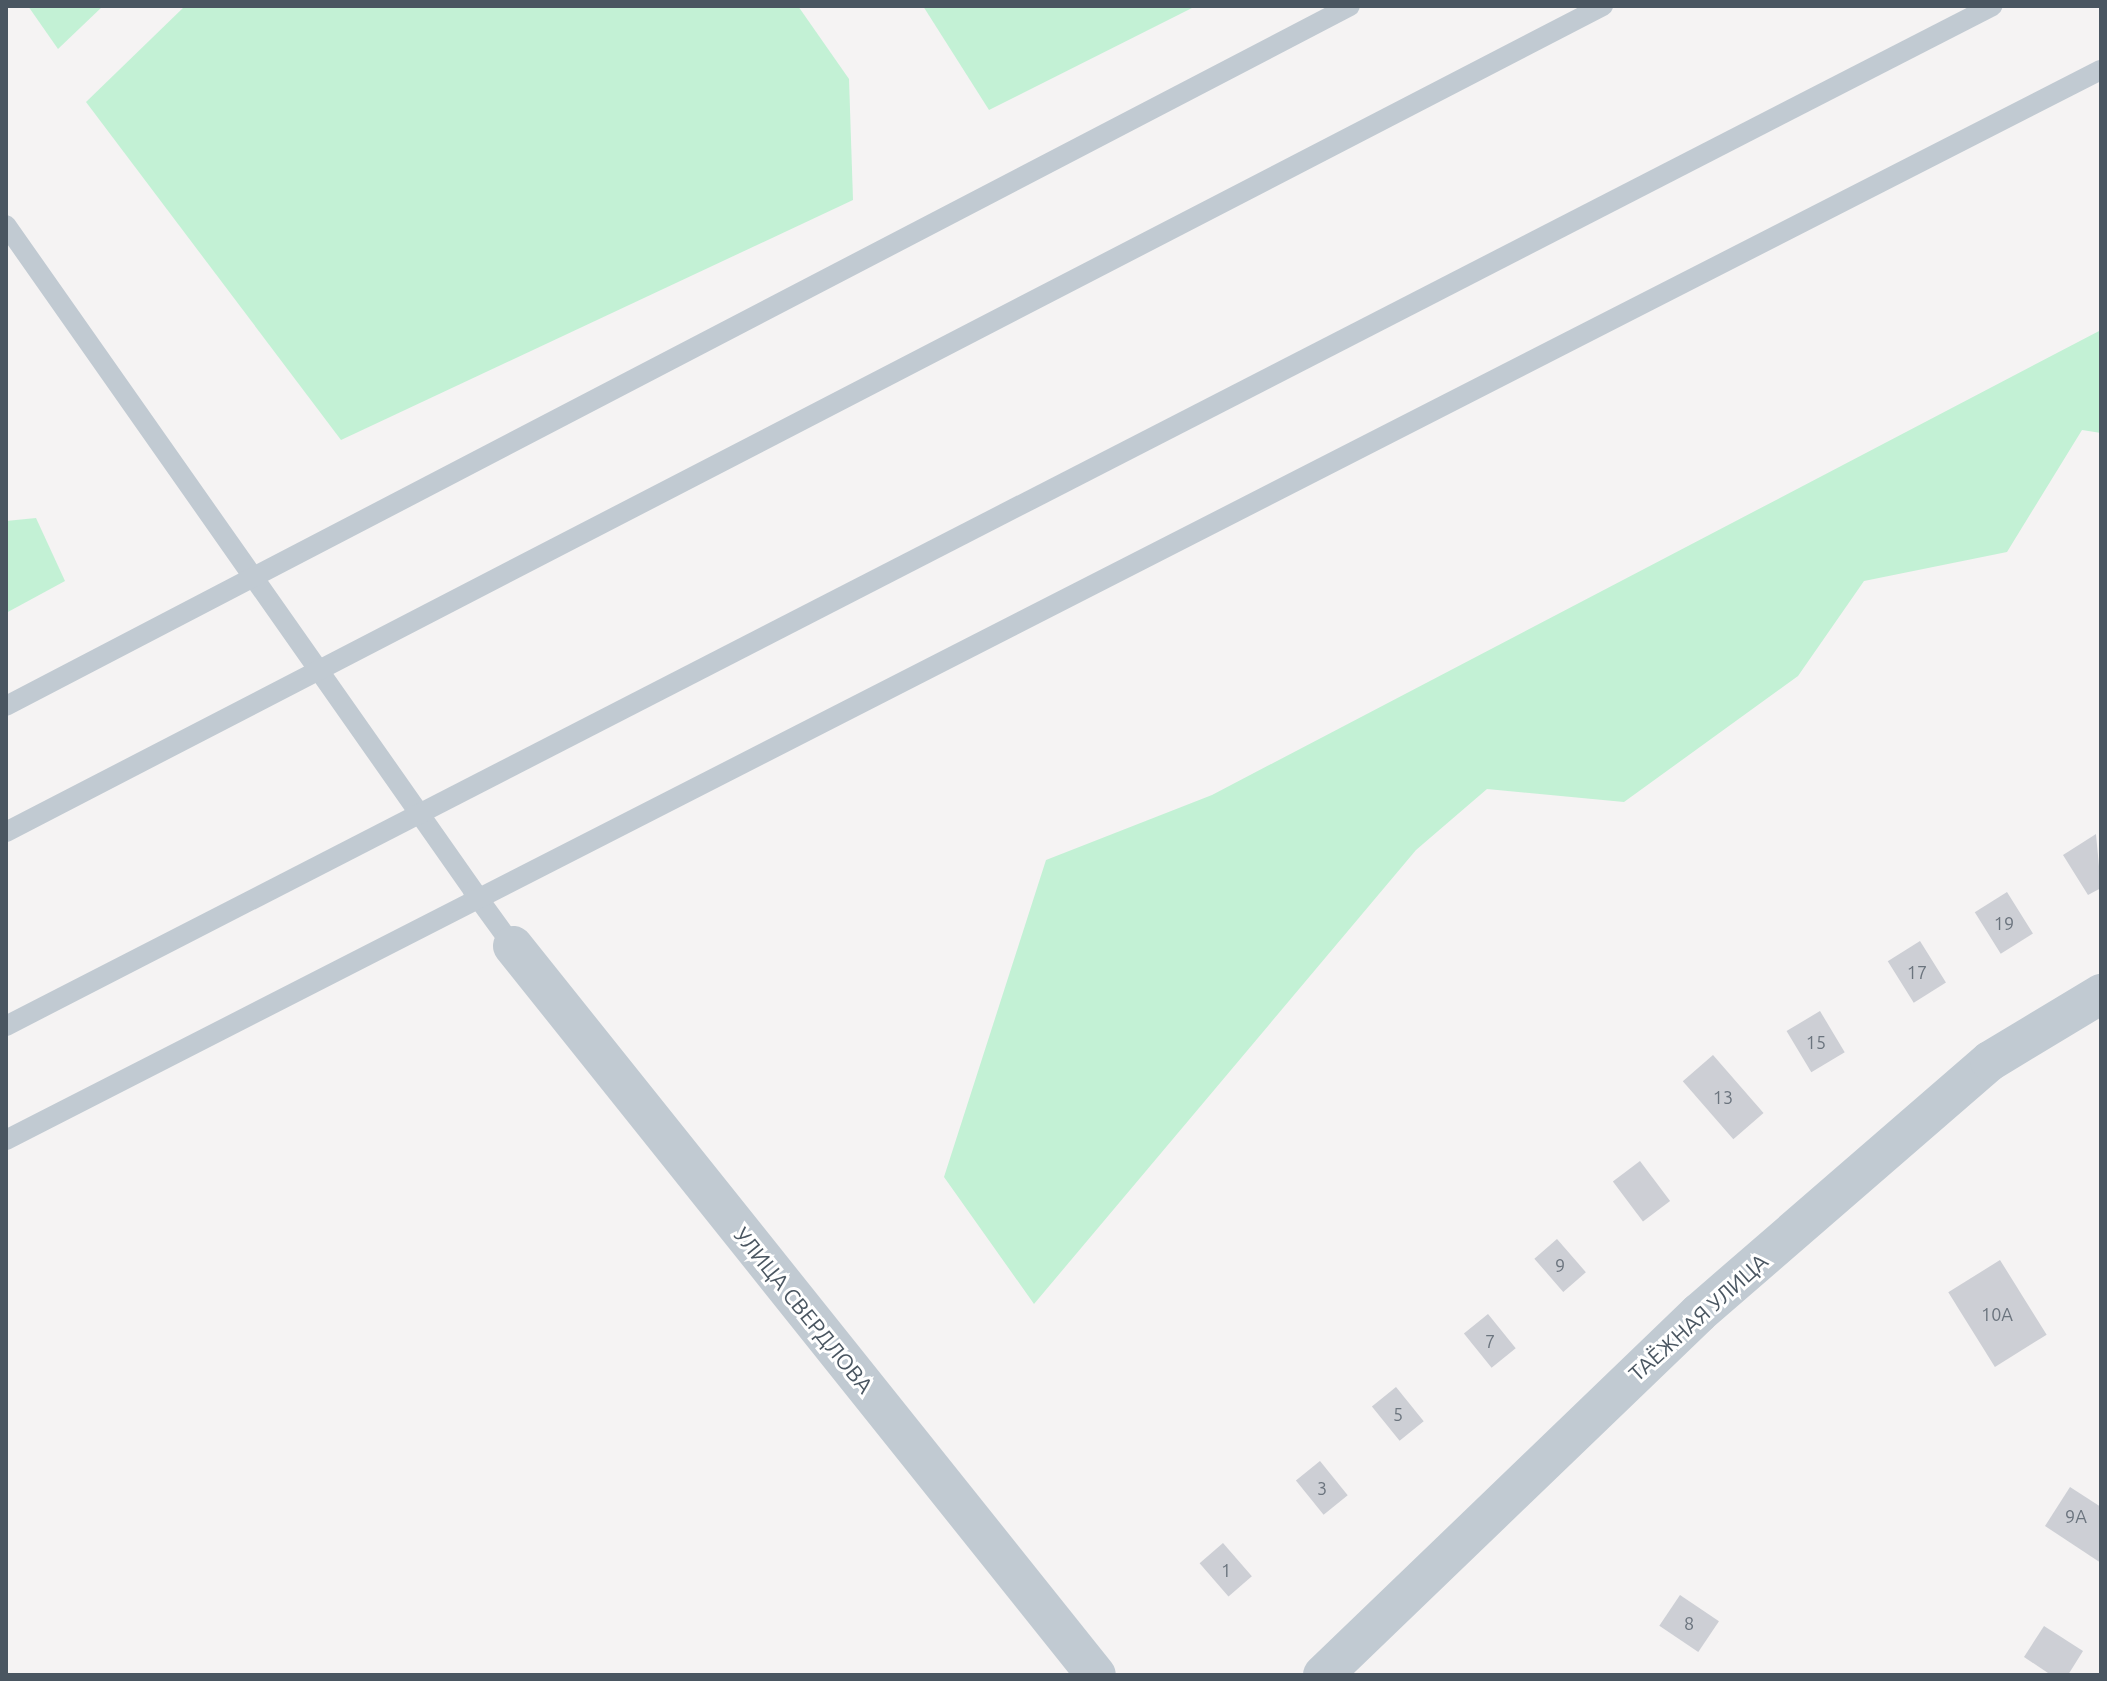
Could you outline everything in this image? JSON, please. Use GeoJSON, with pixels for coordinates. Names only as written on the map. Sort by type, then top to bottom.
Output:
{"type":"FeatureCollection","features":[{"type":"Feature","properties":{"kind":"street","name":"УЛИЦА СВЕРДЛОВА"},"geometry":{"type":"LineString","coordinates":[[513,946],[1096,1675]]}},
{"type":"Feature","properties":{"kind":"street","name":"ТАЁЖНАЯ УЛИЦА"},"geometry":{"type":"LineString","coordinates":[[1323,1675],[1711,1303],[1990,1061],[2101,994]]}},
{"type":"Feature","properties":{"kind":"lane"},"geometry":{"type":"LineString","coordinates":[[6,706],[1350,6]]}},
{"type":"Feature","properties":{"kind":"lane"},"geometry":{"type":"LineString","coordinates":[[6,832],[1603,6]]}},
{"type":"Feature","properties":{"kind":"lane"},"geometry":{"type":"LineString","coordinates":[[6,1026],[421,816],[1992,6]]}},
{"type":"Feature","properties":{"kind":"lane"},"geometry":{"type":"LineString","coordinates":[[6,1140],[2101,70]]}},
{"type":"Feature","properties":{"kind":"lane"},"geometry":{"type":"LineString","coordinates":[[6,225],[513,946]]}},
{"type":"Feature","properties":{"kind":"green space"},"geometry":{"type":"Polygon","coordinates":[[[28,6],[103,6],[58,49],[28,6]]]}},
{"type":"Feature","properties":{"kind":"green space"},"geometry":{"type":"Polygon","coordinates":[[[185,6],[798,6],[849,79],[853,200],[341,440],[86,102],[185,6]]]}},
{"type":"Feature","properties":{"kind":"green space"},"geometry":{"type":"Polygon","coordinates":[[[923,6],[1196,6],[989,110],[923,6]]]}},
{"type":"Feature","properties":{"kind":"green space"},"geometry":{"type":"Polygon","coordinates":[[[2101,330],[2101,433],[2082,430],[2007,552],[1864,581],[1798,676],[1624,802],[1487,789],[1416,850],[1034,1304],[944,1177],[1046,860],[1212,795],[2101,330]]]}},
{"type":"Feature","properties":{"kind":"green space"},"geometry":{"type":"Polygon","coordinates":[[[36,518],[65,581],[6,613],[6,521],[36,518]]]}},
{"type":"Feature","properties":{"kind":"building"},"geometry":{"type":"Polygon","coordinates":[[[2096,834],[2101,888],[2088,895],[2063,855],[2096,834]]]}},
{"type":"Feature","properties":{"kind":"building"},"geometry":{"type":"Polygon","coordinates":[[[2007,892],[2033,934],[2001,954],[1975,912],[2007,892]]]}},
{"type":"Feature","properties":{"kind":"building"},"geometry":{"type":"Polygon","coordinates":[[[1920,941],[1946,983],[1914,1003],[1888,961],[1920,941]]]}},
{"type":"Feature","properties":{"kind":"building"},"geometry":{"type":"Polygon","coordinates":[[[1820,1011],[1845,1052],[1811,1072],[1787,1031],[1820,1011]]]}},
{"type":"Feature","properties":{"kind":"building"},"geometry":{"type":"Polygon","coordinates":[[[1713,1055],[1764,1113],[1733,1139],[1683,1081],[1713,1055]]]}},
{"type":"Feature","properties":{"kind":"building"},"geometry":{"type":"Polygon","coordinates":[[[1640,1161],[1670,1201],[1643,1221],[1613,1181],[1640,1161]]]}},
{"type":"Feature","properties":{"kind":"building"},"geometry":{"type":"Polygon","coordinates":[[[1557,1239],[1586,1272],[1563,1292],[1534,1259],[1557,1239]]]}},
{"type":"Feature","properties":{"kind":"building"},"geometry":{"type":"Polygon","coordinates":[[[2000,1260],[2047,1335],[1995,1367],[1948,1292],[2000,1260]]]}},
{"type":"Feature","properties":{"kind":"building"},"geometry":{"type":"Polygon","coordinates":[[[1488,1314],[1516,1348],[1492,1368],[1464,1334],[1488,1314]]]}},
{"type":"Feature","properties":{"kind":"building"},"geometry":{"type":"Polygon","coordinates":[[[1396,1387],[1424,1421],[1400,1441],[1372,1407],[1396,1387]]]}},
{"type":"Feature","properties":{"kind":"building"},"geometry":{"type":"Polygon","coordinates":[[[1320,1461],[1348,1495],[1324,1515],[1296,1481],[1320,1461]]]}},
{"type":"Feature","properties":{"kind":"building"},"geometry":{"type":"Polygon","coordinates":[[[2070,1487],[2101,1507],[2101,1563],[2045,1526],[2070,1487]]]}},
{"type":"Feature","properties":{"kind":"building"},"geometry":{"type":"Polygon","coordinates":[[[1223,1543],[1252,1576],[1228,1597],[1200,1563],[1223,1543]]]}},
{"type":"Feature","properties":{"kind":"building"},"geometry":{"type":"Polygon","coordinates":[[[1680,1595],[1719,1621],[1698,1652],[1659,1626],[1680,1595]]]}},
{"type":"Feature","properties":{"kind":"building"},"geometry":{"type":"Polygon","coordinates":[[[2044,1626],[2083,1651],[2068,1675],[2051,1675],[2024,1657],[2044,1626]]]}}]}
